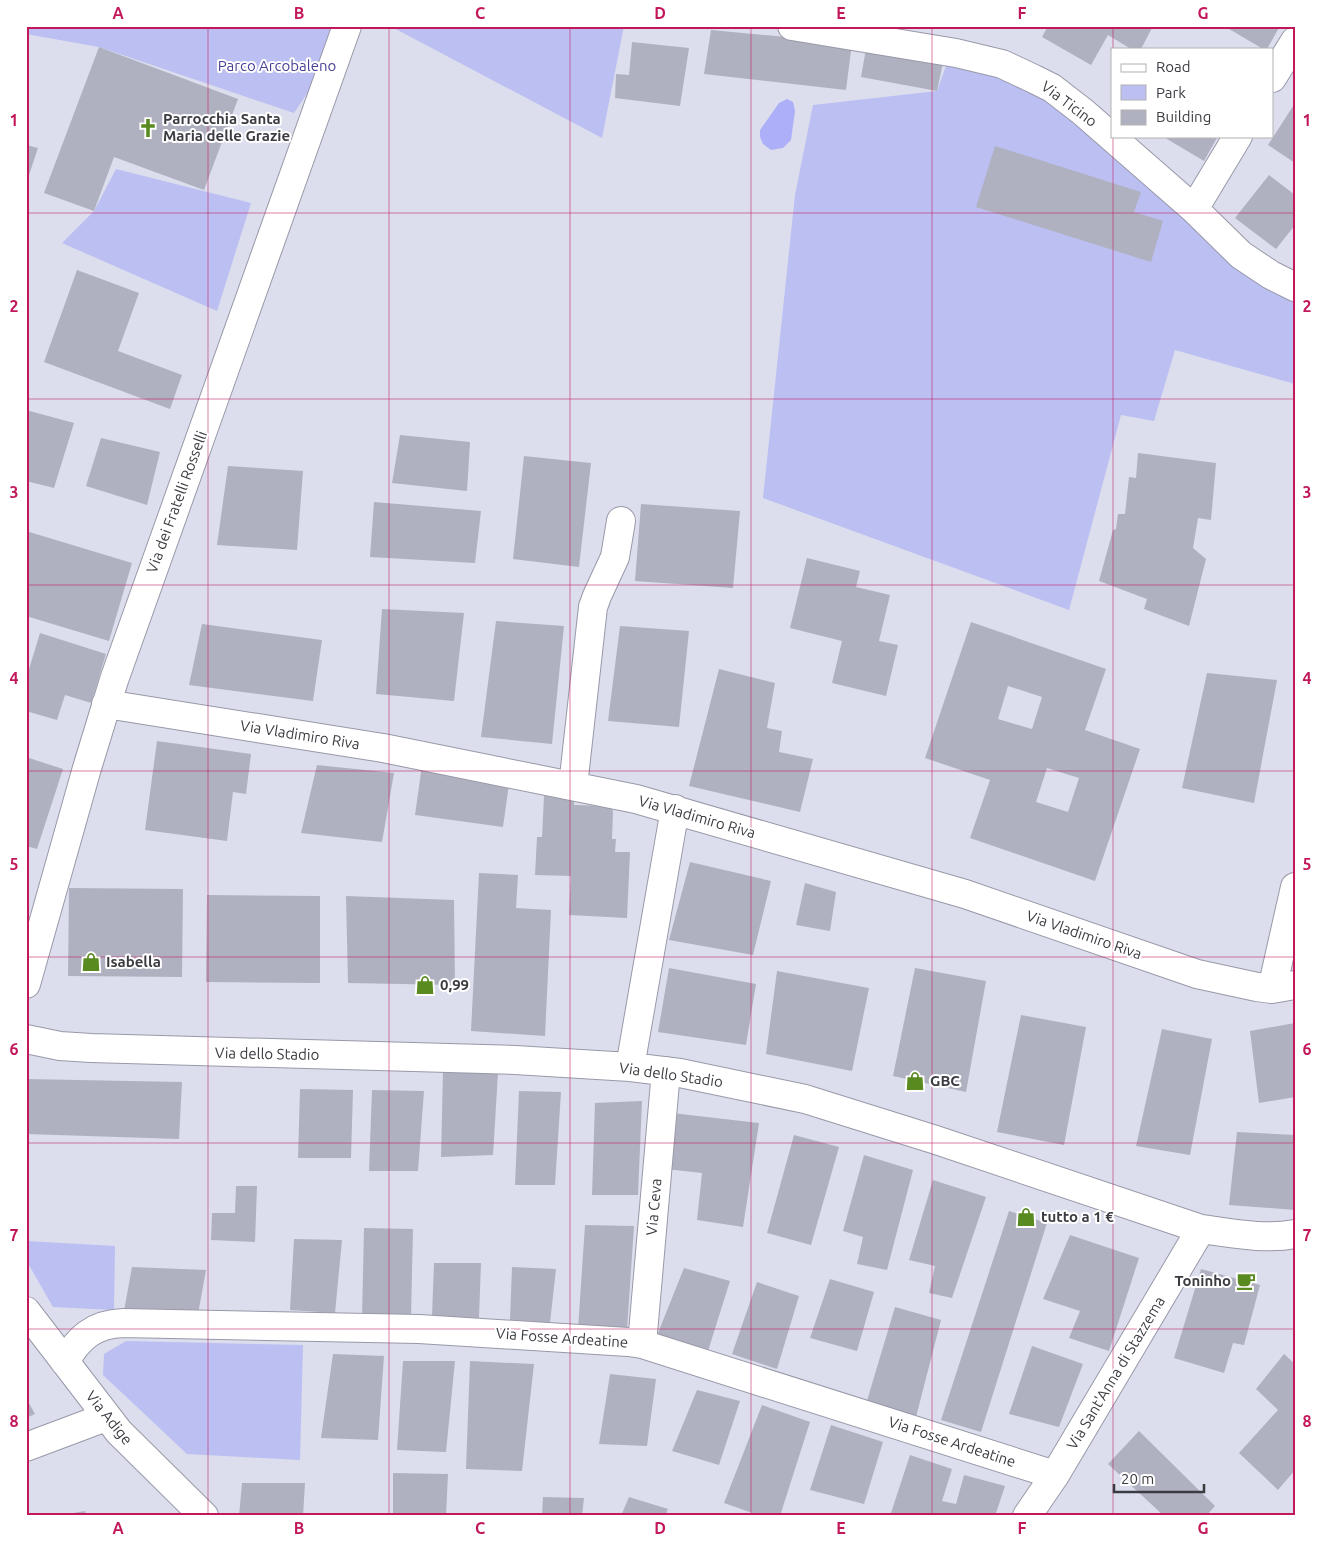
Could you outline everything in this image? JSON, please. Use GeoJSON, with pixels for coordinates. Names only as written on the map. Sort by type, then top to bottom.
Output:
{"type":"FeatureCollection","features":[{"type":"Feature","properties":{"kind":"street","name":"Via dei Fratelli Rosselli"},"geometry":{"type":"LineString","coordinates":[[26,984],[106,704],[347,26]]}},
{"type":"Feature","properties":{"kind":"street","name":"Via Ticino"},"geometry":{"type":"LineString","coordinates":[[792,26],[951,52],[1002,64],[1052,88],[1111,136]]}},
{"type":"Feature","properties":{"kind":"street"},"geometry":{"type":"LineString","coordinates":[[1274,75],[1295,40]]}},
{"type":"Feature","properties":{"kind":"street","name":"Via Ticino"},"geometry":{"type":"LineString","coordinates":[[1113,138],[1194,209],[1245,258],[1271,275],[1295,287]]}},
{"type":"Feature","properties":{"kind":"street"},"geometry":{"type":"LineString","coordinates":[[1194,209],[1237,138]]}},
{"type":"Feature","properties":{"kind":"street"},"geometry":{"type":"LineString","coordinates":[[573,786],[593,607],[615,557],[621,521]]}},
{"type":"Feature","properties":{"kind":"street","name":"Via Vladimiro Riva"},"geometry":{"type":"LineString","coordinates":[[106,704],[383,748],[573,786],[675,809],[965,894],[1197,974],[1257,987],[1284,987],[1295,887]]}},
{"type":"Feature","properties":{"kind":"street"},"geometry":{"type":"LineString","coordinates":[[630,1067],[675,809]]}},
{"type":"Feature","properties":{"kind":"street","name":"Via dello Stadio"},"geometry":{"type":"LineString","coordinates":[[26,1039],[54,1045],[91,1048],[515,1060],[666,1071],[805,1099],[936,1140],[1201,1228],[1291,1241]]}},
{"type":"Feature","properties":{"kind":"street","name":"Via Ceva"},"geometry":{"type":"LineString","coordinates":[[642,1344],[666,1071]]}},
{"type":"Feature","properties":{"kind":"street","name":"Via Sant'Anna di Stazzema"},"geometry":{"type":"LineString","coordinates":[[1027,1516],[1055,1475],[1201,1228]]}},
{"type":"Feature","properties":{"kind":"street","name":"Via Adige"},"geometry":{"type":"LineString","coordinates":[[26,1311],[106,1417],[129,1444],[204,1516]]}},
{"type":"Feature","properties":{"kind":"street","name":"Via Fosse Ardeatine"},"geometry":{"type":"LineString","coordinates":[[65,1362],[76,1344],[84,1337],[100,1328],[117,1323],[419,1328],[642,1344],[1055,1475]]}},
{"type":"Feature","properties":{"kind":"street"},"geometry":{"type":"LineString","coordinates":[[26,1448],[106,1417]]}},
{"type":"Feature","properties":{"kind":"green space","name":"Parco Arcobaleno"},"geometry":{"type":"Polygon","coordinates":[[[26,26],[352,26],[294,113],[99,47],[26,34],[26,26]]]}},
{"type":"Feature","properties":{"kind":"green space"},"geometry":{"type":"Polygon","coordinates":[[[390,26],[624,26],[602,138],[390,26]]]}},
{"type":"Feature","properties":{"kind":"green space"},"geometry":{"type":"Polygon","coordinates":[[[951,52],[1058,93],[1295,290],[1295,384],[1175,350],[1154,421],[1121,415],[1069,610],[763,498],[795,195],[813,105],[937,91],[951,52]]]}},
{"type":"Feature","properties":{"kind":"green space"},"geometry":{"type":"Polygon","coordinates":[[[116,169],[251,203],[217,311],[62,243],[94,211],[116,169]]]}},
{"type":"Feature","properties":{"kind":"green space"},"geometry":{"type":"Polygon","coordinates":[[[26,1241],[115,1246],[114,1310],[53,1307],[26,1260],[26,1241]]]}},
{"type":"Feature","properties":{"kind":"green space"},"geometry":{"type":"Polygon","coordinates":[[[126,1341],[303,1345],[300,1460],[187,1454],[103,1375],[104,1354],[126,1341]]]}},
{"type":"Feature","properties":{"kind":"shaded area"},"geometry":{"type":"Polygon","coordinates":[[[787,99],[793,102],[795,111],[791,140],[783,148],[771,150],[763,144],[760,130],[779,103],[787,99]]]}},
{"type":"Feature","properties":{"kind":"building"},"geometry":{"type":"Polygon","coordinates":[[[1048,26],[1153,26],[1142,48],[1129,48],[1108,35],[1091,65],[1042,37],[1048,26]]]}},
{"type":"Feature","properties":{"kind":"building"},"geometry":{"type":"Polygon","coordinates":[[[1224,26],[1280,26],[1268,48],[1261,48],[1224,26]]]}},
{"type":"Feature","properties":{"kind":"building"},"geometry":{"type":"Polygon","coordinates":[[[711,30],[852,43],[846,90],[704,74],[711,30]]]}},
{"type":"Feature","properties":{"kind":"building"},"geometry":{"type":"Polygon","coordinates":[[[632,42],[689,48],[680,106],[615,98],[616,74],[629,75],[632,42]]]}},
{"type":"Feature","properties":{"kind":"building"},"geometry":{"type":"Polygon","coordinates":[[[867,43],[944,58],[937,91],[861,77],[867,43]]]}},
{"type":"Feature","properties":{"kind":"building","name":"Parrocchia Santa Maria delle Grazie"},"geometry":{"type":"Polygon","coordinates":[[[99,47],[238,99],[204,190],[114,157],[94,211],[44,193],[99,47]]]}},
{"type":"Feature","properties":{"kind":"building"},"geometry":{"type":"Polygon","coordinates":[[[1295,103],[1295,163],[1268,145],[1295,103]]]}},
{"type":"Feature","properties":{"kind":"building"},"geometry":{"type":"Polygon","coordinates":[[[1165,138],[1217,138],[1204,161],[1165,138]]]}},
{"type":"Feature","properties":{"kind":"building"},"geometry":{"type":"Polygon","coordinates":[[[26,145],[38,148],[27,181],[26,180],[26,145]]]}},
{"type":"Feature","properties":{"kind":"building"},"geometry":{"type":"Polygon","coordinates":[[[995,146],[1141,192],[1134,212],[1163,221],[1151,262],[976,207],[995,146]]]}},
{"type":"Feature","properties":{"kind":"building"},"geometry":{"type":"Polygon","coordinates":[[[1269,175],[1295,195],[1295,225],[1276,249],[1235,218],[1269,175]]]}},
{"type":"Feature","properties":{"kind":"building"},"geometry":{"type":"Polygon","coordinates":[[[77,270],[139,293],[118,351],[182,375],[170,409],[44,362],[77,270]]]}},
{"type":"Feature","properties":{"kind":"building"},"geometry":{"type":"Polygon","coordinates":[[[26,410],[74,423],[54,488],[26,481],[26,410]]]}},
{"type":"Feature","properties":{"kind":"building"},"geometry":{"type":"Polygon","coordinates":[[[400,435],[470,442],[467,491],[392,483],[400,435]]]}},
{"type":"Feature","properties":{"kind":"building"},"geometry":{"type":"Polygon","coordinates":[[[101,438],[160,452],[147,505],[86,486],[101,438]]]}},
{"type":"Feature","properties":{"kind":"building"},"geometry":{"type":"Polygon","coordinates":[[[1138,453],[1216,463],[1211,520],[1198,518],[1193,548],[1206,559],[1189,626],[1144,609],[1147,599],[1099,581],[1113,530],[1116,529],[1118,514],[1125,514],[1129,477],[1136,478],[1138,453]]]}},
{"type":"Feature","properties":{"kind":"building"},"geometry":{"type":"Polygon","coordinates":[[[524,456],[591,463],[579,567],[513,559],[524,456]]]}},
{"type":"Feature","properties":{"kind":"building"},"geometry":{"type":"Polygon","coordinates":[[[228,466],[303,471],[297,550],[217,545],[228,466]]]}},
{"type":"Feature","properties":{"kind":"building"},"geometry":{"type":"Polygon","coordinates":[[[374,502],[481,511],[475,563],[370,557],[374,502]]]}},
{"type":"Feature","properties":{"kind":"building"},"geometry":{"type":"Polygon","coordinates":[[[641,504],[740,511],[733,588],[635,581],[641,504]]]}},
{"type":"Feature","properties":{"kind":"building"},"geometry":{"type":"Polygon","coordinates":[[[26,531],[132,563],[109,641],[26,616],[26,531]]]}},
{"type":"Feature","properties":{"kind":"building"},"geometry":{"type":"Polygon","coordinates":[[[807,558],[860,571],[856,587],[890,595],[879,641],[898,645],[886,696],[832,683],[842,641],[790,628],[807,558]]]}},
{"type":"Feature","properties":{"kind":"building"},"geometry":{"type":"Polygon","coordinates":[[[382,609],[464,613],[454,701],[376,694],[382,609]]]}},
{"type":"Feature","properties":{"kind":"building"},"geometry":{"type":"Polygon","coordinates":[[[496,621],[564,626],[552,744],[481,737],[496,621]]]}},
{"type":"Feature","properties":{"kind":"building"},"geometry":{"type":"Polygon","coordinates":[[[971,622],[1106,669],[1085,730],[1140,749],[1095,881],[970,838],[990,780],[925,758],[971,622]],[[1008,686],[998,719],[1032,729],[1042,697],[1008,686]],[[1047,768],[1036,802],[1068,812],[1079,778],[1047,768]]]}},
{"type":"Feature","properties":{"kind":"building"},"geometry":{"type":"Polygon","coordinates":[[[202,624],[322,640],[313,701],[189,685],[202,624]]]}},
{"type":"Feature","properties":{"kind":"building"},"geometry":{"type":"Polygon","coordinates":[[[620,626],[689,631],[679,727],[608,721],[620,626]]]}},
{"type":"Feature","properties":{"kind":"building"},"geometry":{"type":"Polygon","coordinates":[[[40,633],[106,654],[91,703],[65,695],[57,720],[26,711],[26,679],[40,633]]]}},
{"type":"Feature","properties":{"kind":"building"},"geometry":{"type":"Polygon","coordinates":[[[719,669],[775,683],[767,728],[782,731],[779,752],[813,759],[800,812],[689,786],[719,669]]]}},
{"type":"Feature","properties":{"kind":"building"},"geometry":{"type":"Polygon","coordinates":[[[1207,673],[1277,680],[1254,803],[1182,788],[1207,673]]]}},
{"type":"Feature","properties":{"kind":"building"},"geometry":{"type":"Polygon","coordinates":[[[157,741],[251,754],[246,794],[233,792],[227,841],[145,830],[157,741]]]}},
{"type":"Feature","properties":{"kind":"building"},"geometry":{"type":"Polygon","coordinates":[[[26,757],[63,769],[37,849],[26,846],[26,757]]]}},
{"type":"Feature","properties":{"kind":"building"},"geometry":{"type":"Polygon","coordinates":[[[317,765],[394,773],[382,842],[301,833],[317,765]]]}},
{"type":"Feature","properties":{"kind":"building"},"geometry":{"type":"Polygon","coordinates":[[[422,765],[510,777],[503,827],[415,815],[422,765]]]}},
{"type":"Feature","properties":{"kind":"building"},"geometry":{"type":"Polygon","coordinates":[[[544,796],[574,797],[574,805],[609,806],[613,811],[612,839],[616,839],[615,852],[630,852],[627,918],[569,915],[571,876],[535,875],[537,837],[542,837],[544,796]]]}},
{"type":"Feature","properties":{"kind":"building"},"geometry":{"type":"Polygon","coordinates":[[[690,862],[771,881],[753,955],[669,940],[690,862]]]}},
{"type":"Feature","properties":{"kind":"building"},"geometry":{"type":"Polygon","coordinates":[[[479,873],[518,875],[516,908],[551,910],[545,1036],[471,1031],[479,873]]]}},
{"type":"Feature","properties":{"kind":"building"},"geometry":{"type":"Polygon","coordinates":[[[805,883],[836,892],[830,931],[796,925],[805,883]]]}},
{"type":"Feature","properties":{"kind":"building"},"geometry":{"type":"Polygon","coordinates":[[[69,888],[183,889],[182,977],[68,976],[69,888]]]}},
{"type":"Feature","properties":{"kind":"building"},"geometry":{"type":"Polygon","coordinates":[[[207,895],[320,896],[320,983],[206,982],[207,895]]]}},
{"type":"Feature","properties":{"kind":"building"},"geometry":{"type":"Polygon","coordinates":[[[346,896],[454,900],[455,985],[348,983],[346,896]]]}},
{"type":"Feature","properties":{"kind":"building"},"geometry":{"type":"Polygon","coordinates":[[[669,968],[756,984],[746,1045],[658,1032],[669,968]]]}},
{"type":"Feature","properties":{"kind":"building"},"geometry":{"type":"Polygon","coordinates":[[[915,968],[986,981],[966,1092],[893,1076],[915,968]]]}},
{"type":"Feature","properties":{"kind":"building"},"geometry":{"type":"Polygon","coordinates":[[[777,971],[869,988],[852,1071],[766,1054],[777,971]]]}},
{"type":"Feature","properties":{"kind":"building"},"geometry":{"type":"Polygon","coordinates":[[[1021,1015],[1086,1027],[1064,1145],[997,1132],[1021,1015]]]}},
{"type":"Feature","properties":{"kind":"building"},"geometry":{"type":"Polygon","coordinates":[[[1295,1023],[1295,1097],[1259,1103],[1250,1031],[1295,1023]]]}},
{"type":"Feature","properties":{"kind":"building"},"geometry":{"type":"Polygon","coordinates":[[[1162,1029],[1212,1039],[1190,1155],[1136,1146],[1162,1029]]]}},
{"type":"Feature","properties":{"kind":"building"},"geometry":{"type":"Polygon","coordinates":[[[443,1071],[498,1073],[493,1155],[441,1157],[443,1071]]]}},
{"type":"Feature","properties":{"kind":"building"},"geometry":{"type":"Polygon","coordinates":[[[26,1079],[182,1082],[179,1139],[26,1134],[26,1079]]]}},
{"type":"Feature","properties":{"kind":"building"},"geometry":{"type":"Polygon","coordinates":[[[300,1089],[353,1090],[351,1158],[298,1158],[300,1089]]]}},
{"type":"Feature","properties":{"kind":"building"},"geometry":{"type":"Polygon","coordinates":[[[372,1090],[424,1091],[418,1171],[369,1171],[372,1090]]]}},
{"type":"Feature","properties":{"kind":"building"},"geometry":{"type":"Polygon","coordinates":[[[519,1091],[561,1092],[555,1185],[515,1185],[519,1091]]]}},
{"type":"Feature","properties":{"kind":"building"},"geometry":{"type":"Polygon","coordinates":[[[642,1101],[638,1195],[592,1195],[595,1103],[642,1101]]]}},
{"type":"Feature","properties":{"kind":"building"},"geometry":{"type":"Polygon","coordinates":[[[672,1113],[759,1123],[743,1227],[697,1220],[702,1173],[666,1169],[672,1113]]]}},
{"type":"Feature","properties":{"kind":"building"},"geometry":{"type":"Polygon","coordinates":[[[1237,1132],[1295,1135],[1295,1210],[1229,1205],[1237,1132]]]}},
{"type":"Feature","properties":{"kind":"building"},"geometry":{"type":"Polygon","coordinates":[[[794,1135],[839,1147],[811,1245],[767,1233],[794,1135]]]}},
{"type":"Feature","properties":{"kind":"building"},"geometry":{"type":"Polygon","coordinates":[[[864,1155],[913,1170],[887,1270],[857,1264],[863,1237],[843,1231],[864,1155]]]}},
{"type":"Feature","properties":{"kind":"building"},"geometry":{"type":"Polygon","coordinates":[[[933,1180],[986,1197],[952,1298],[929,1293],[935,1266],[909,1260],[933,1180]]]}},
{"type":"Feature","properties":{"kind":"building"},"geometry":{"type":"Polygon","coordinates":[[[236,1186],[257,1186],[255,1242],[211,1240],[212,1213],[235,1213],[236,1186]]]}},
{"type":"Feature","properties":{"kind":"building"},"geometry":{"type":"Polygon","coordinates":[[[1009,1211],[1047,1223],[981,1432],[941,1420],[1009,1211]]]}},
{"type":"Feature","properties":{"kind":"building"},"geometry":{"type":"Polygon","coordinates":[[[585,1225],[634,1226],[627,1330],[578,1329],[585,1225]]]}},
{"type":"Feature","properties":{"kind":"building"},"geometry":{"type":"Polygon","coordinates":[[[364,1228],[413,1229],[411,1317],[362,1318],[364,1228]]]}},
{"type":"Feature","properties":{"kind":"building"},"geometry":{"type":"Polygon","coordinates":[[[1070,1235],[1139,1258],[1109,1351],[1069,1338],[1080,1311],[1043,1299],[1070,1235]]]}},
{"type":"Feature","properties":{"kind":"building"},"geometry":{"type":"Polygon","coordinates":[[[294,1239],[342,1240],[335,1313],[290,1310],[294,1239]]]}},
{"type":"Feature","properties":{"kind":"building"},"geometry":{"type":"Polygon","coordinates":[[[434,1263],[481,1263],[479,1318],[432,1316],[434,1263]]]}},
{"type":"Feature","properties":{"kind":"building"},"geometry":{"type":"Polygon","coordinates":[[[132,1267],[206,1270],[198,1314],[124,1311],[132,1267]]]}},
{"type":"Feature","properties":{"kind":"building"},"geometry":{"type":"Polygon","coordinates":[[[512,1267],[556,1269],[550,1323],[510,1320],[512,1267]]]}},
{"type":"Feature","properties":{"kind":"building"},"geometry":{"type":"Polygon","coordinates":[[[684,1268],[730,1281],[708,1351],[656,1338],[684,1268]]]}},
{"type":"Feature","properties":{"kind":"building"},"geometry":{"type":"Polygon","coordinates":[[[1201,1269],[1260,1285],[1244,1345],[1233,1343],[1224,1373],[1174,1358],[1201,1269]]]}},
{"type":"Feature","properties":{"kind":"building"},"geometry":{"type":"Polygon","coordinates":[[[830,1279],[874,1292],[857,1351],[810,1338],[830,1279]]]}},
{"type":"Feature","properties":{"kind":"building"},"geometry":{"type":"Polygon","coordinates":[[[757,1282],[799,1296],[777,1369],[732,1354],[757,1282]]]}},
{"type":"Feature","properties":{"kind":"building"},"geometry":{"type":"Polygon","coordinates":[[[895,1307],[941,1320],[916,1417],[866,1404],[895,1307]]]}},
{"type":"Feature","properties":{"kind":"building"},"geometry":{"type":"Polygon","coordinates":[[[1032,1346],[1083,1364],[1059,1427],[1009,1414],[1032,1346]]]}},
{"type":"Feature","properties":{"kind":"building"},"geometry":{"type":"Polygon","coordinates":[[[333,1354],[384,1356],[378,1440],[321,1438],[333,1354]]]}},
{"type":"Feature","properties":{"kind":"building"},"geometry":{"type":"Polygon","coordinates":[[[1284,1354],[1295,1364],[1295,1470],[1278,1490],[1239,1453],[1278,1410],[1256,1389],[1284,1354]]]}},
{"type":"Feature","properties":{"kind":"building"},"geometry":{"type":"Polygon","coordinates":[[[403,1361],[455,1361],[446,1452],[397,1450],[403,1361]]]}},
{"type":"Feature","properties":{"kind":"building"},"geometry":{"type":"Polygon","coordinates":[[[470,1361],[534,1364],[522,1471],[466,1469],[470,1361]]]}},
{"type":"Feature","properties":{"kind":"building"},"geometry":{"type":"Polygon","coordinates":[[[610,1374],[656,1379],[647,1446],[599,1444],[610,1374]]]}},
{"type":"Feature","properties":{"kind":"building"},"geometry":{"type":"Polygon","coordinates":[[[697,1390],[740,1401],[719,1465],[672,1451],[697,1390]]]}},
{"type":"Feature","properties":{"kind":"building"},"geometry":{"type":"Polygon","coordinates":[[[26,1398],[35,1414],[26,1418],[26,1398]]]}},
{"type":"Feature","properties":{"kind":"building"},"geometry":{"type":"Polygon","coordinates":[[[762,1405],[810,1422],[780,1516],[761,1516],[724,1503],[762,1405]]]}},
{"type":"Feature","properties":{"kind":"building"},"geometry":{"type":"Polygon","coordinates":[[[831,1425],[883,1442],[864,1504],[810,1490],[831,1425]]]}},
{"type":"Feature","properties":{"kind":"building"},"geometry":{"type":"Polygon","coordinates":[[[1139,1431],[1215,1506],[1206,1516],[1164,1516],[1108,1464],[1139,1431]]]}},
{"type":"Feature","properties":{"kind":"building"},"geometry":{"type":"Polygon","coordinates":[[[910,1455],[952,1469],[942,1501],[956,1504],[964,1475],[1005,1486],[995,1516],[890,1516],[910,1455]]]}},
{"type":"Feature","properties":{"kind":"building"},"geometry":{"type":"Polygon","coordinates":[[[393,1473],[448,1474],[446,1516],[393,1516],[393,1473]]]}},
{"type":"Feature","properties":{"kind":"building"},"geometry":{"type":"Polygon","coordinates":[[[242,1483],[305,1483],[303,1516],[239,1516],[242,1483]]]}},
{"type":"Feature","properties":{"kind":"building"},"geometry":{"type":"Polygon","coordinates":[[[543,1497],[584,1498],[582,1516],[542,1516],[543,1497]]]}},
{"type":"Feature","properties":{"kind":"building"},"geometry":{"type":"Polygon","coordinates":[[[629,1497],[668,1509],[665,1516],[621,1516],[629,1497]]]}},
{"type":"Feature","properties":{"kind":"building"},"geometry":{"type":"Polygon","coordinates":[[[85,1511],[86,1516],[62,1516],[62,1515],[85,1511]]]}},
{"type":"Feature","properties":{"kind":"place","name":"Parrocchia Santa Maria delle Grazie"},"geometry":{"type":"Point","coordinates":[148,128]}},
{"type":"Feature","properties":{"kind":"place","name":"Isabella"},"geometry":{"type":"Point","coordinates":[91,962]}},
{"type":"Feature","properties":{"kind":"place","name":"0,99"},"geometry":{"type":"Point","coordinates":[425,985]}},
{"type":"Feature","properties":{"kind":"place","name":"GBC"},"geometry":{"type":"Point","coordinates":[915,1081]}},
{"type":"Feature","properties":{"kind":"place","name":"tutto a 1 €"},"geometry":{"type":"Point","coordinates":[1026,1217]}},
{"type":"Feature","properties":{"kind":"place","name":"Toninho"},"geometry":{"type":"Point","coordinates":[1246,1281]}}]}
